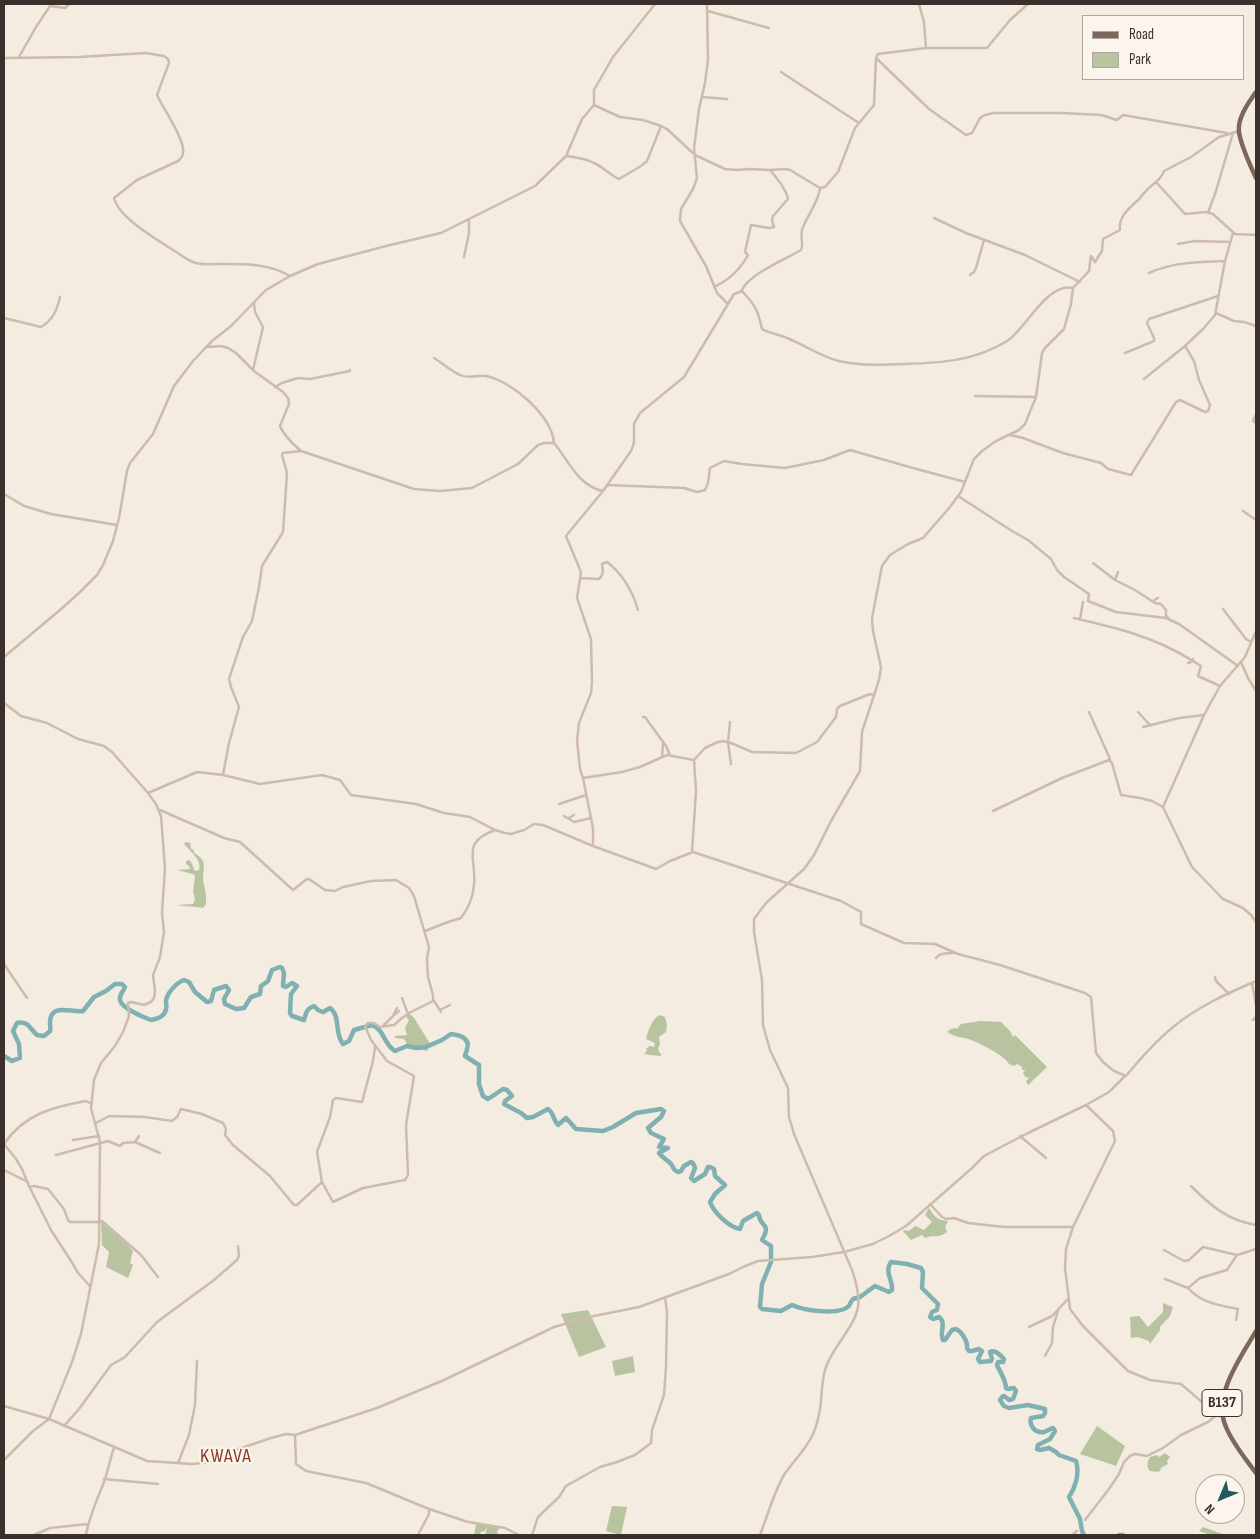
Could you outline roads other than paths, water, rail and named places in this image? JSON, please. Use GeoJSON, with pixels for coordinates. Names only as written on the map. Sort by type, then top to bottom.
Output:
{"type":"FeatureCollection","features":[{"type":"Feature","properties":{"kind":"main road"},"geometry":{"type":"LineString","coordinates":[[1256,92],[1245,109],[1239,131],[1256,178]]}},
{"type":"Feature","properties":{"kind":"main road","name":"B137"},"geometry":{"type":"LineString","coordinates":[[1256,1331],[1226,1388],[1222,1411],[1225,1426],[1234,1443],[1256,1473]]}},
{"type":"Feature","properties":{"kind":"street"},"geometry":{"type":"LineString","coordinates":[[19,57],[50,6],[65,8],[69,4]]}},
{"type":"Feature","properties":{"kind":"street"},"geometry":{"type":"LineString","coordinates":[[4,656],[92,581],[113,541],[130,463],[153,434],[174,386],[206,347],[266,290],[290,276],[342,256],[441,233],[535,186],[566,156],[582,119],[594,105],[594,90],[613,57],[655,4]]}},
{"type":"Feature","properties":{"kind":"street"},"geometry":{"type":"LineString","coordinates":[[707,4],[708,60],[697,122],[695,155],[697,178],[681,209],[680,221],[706,266],[717,293],[728,304]]}},
{"type":"Feature","properties":{"kind":"street"},"geometry":{"type":"LineString","coordinates":[[919,4],[924,22],[926,48]]}},
{"type":"Feature","properties":{"kind":"street"},"geometry":{"type":"LineString","coordinates":[[594,105],[620,117],[643,120],[661,126],[667,129],[695,155],[725,169],[785,169],[790,170],[820,188],[825,187],[838,172],[855,128],[874,105],[876,58],[878,54],[926,48],[988,47],[1010,20],[1028,4]]}},
{"type":"Feature","properties":{"kind":"street"},"geometry":{"type":"LineString","coordinates":[[708,11],[768,28]]}},
{"type":"Feature","properties":{"kind":"street"},"geometry":{"type":"LineString","coordinates":[[4,58],[146,54],[164,56],[168,59],[169,63],[157,95],[180,139],[183,152],[182,157],[178,161],[137,180],[114,198],[116,204],[131,222],[197,263],[270,267],[290,276]]}},
{"type":"Feature","properties":{"kind":"street"},"geometry":{"type":"LineString","coordinates":[[876,58],[930,109],[966,135],[972,133],[980,118],[994,113],[1101,115],[1117,120],[1122,115],[1228,134]]}},
{"type":"Feature","properties":{"kind":"street"},"geometry":{"type":"LineString","coordinates":[[781,72],[859,124]]}},
{"type":"Feature","properties":{"kind":"street"},"geometry":{"type":"LineString","coordinates":[[702,97],[727,99]]}},
{"type":"Feature","properties":{"kind":"street"},"geometry":{"type":"LineString","coordinates":[[566,156],[596,164],[610,175],[619,179],[647,161],[661,126]]}},
{"type":"Feature","properties":{"kind":"street"},"geometry":{"type":"LineString","coordinates":[[760,1535],[776,1490],[814,1432],[821,1403],[822,1384],[826,1366],[856,1314],[858,1302],[852,1270],[794,1134],[789,1116],[788,1088],[770,1050],[763,1025],[762,980],[755,940],[754,919],[766,903],[804,869],[814,855],[860,771],[862,732],[879,680],[881,667],[872,618],[882,566],[890,555],[908,544],[923,538],[950,508],[965,482],[974,459],[987,447],[1018,430],[1025,424],[1036,398],[1042,353],[1064,329],[1073,288],[1089,271],[1091,256],[1095,262],[1102,251],[1103,239],[1120,230],[1119,224],[1126,212],[1162,176],[1164,171],[1191,157],[1212,141],[1239,131]]}},
{"type":"Feature","properties":{"kind":"street"},"geometry":{"type":"LineString","coordinates":[[1208,213],[1233,133]]}},
{"type":"Feature","properties":{"kind":"street"},"geometry":{"type":"LineString","coordinates":[[714,286],[722,283],[743,265],[748,255],[746,252],[752,224],[769,228],[774,227],[773,216],[788,200],[784,188],[770,170]]}},
{"type":"Feature","properties":{"kind":"street"},"geometry":{"type":"LineString","coordinates":[[1156,182],[1184,213],[1208,213],[1218,218],[1233,233],[1256,235]]}},
{"type":"Feature","properties":{"kind":"street"},"geometry":{"type":"LineString","coordinates":[[593,846],[591,818],[580,769],[577,741],[579,723],[591,693],[591,639],[577,598],[581,572],[566,536],[603,491],[630,451],[634,443],[634,424],[640,413],[684,377],[734,294],[742,291],[743,287],[761,272],[801,250],[803,245],[802,230],[814,209],[820,188]]}},
{"type":"Feature","properties":{"kind":"street"},"geometry":{"type":"LineString","coordinates":[[934,218],[966,233],[1025,255],[1080,282]]}},
{"type":"Feature","properties":{"kind":"street"},"geometry":{"type":"LineString","coordinates":[[464,258],[469,233],[469,220]]}},
{"type":"Feature","properties":{"kind":"street"},"geometry":{"type":"LineString","coordinates":[[1144,378],[1186,346],[1216,313],[1225,262],[1233,233]]}},
{"type":"Feature","properties":{"kind":"street"},"geometry":{"type":"LineString","coordinates":[[970,275],[976,268],[984,240]]}},
{"type":"Feature","properties":{"kind":"street"},"geometry":{"type":"LineString","coordinates":[[1178,244],[1196,241],[1230,242]]}},
{"type":"Feature","properties":{"kind":"street"},"geometry":{"type":"LineString","coordinates":[[1149,273],[1159,268],[1180,264],[1225,262]]}},
{"type":"Feature","properties":{"kind":"street"},"geometry":{"type":"LineString","coordinates":[[742,291],[758,313],[762,329],[838,361],[868,366],[949,362],[977,355],[1009,340],[1040,304],[1050,296],[1069,287],[1073,288]]}},
{"type":"Feature","properties":{"kind":"street"},"geometry":{"type":"LineString","coordinates":[[1125,353],[1154,341],[1147,323],[1148,320],[1218,296]]}},
{"type":"Feature","properties":{"kind":"street"},"geometry":{"type":"LineString","coordinates":[[4,318],[41,327],[50,322],[54,316],[60,297]]}},
{"type":"Feature","properties":{"kind":"street"},"geometry":{"type":"LineString","coordinates":[[253,370],[263,327],[255,312],[254,303]]}},
{"type":"Feature","properties":{"kind":"street"},"geometry":{"type":"LineString","coordinates":[[1216,313],[1234,321],[1256,326]]}},
{"type":"Feature","properties":{"kind":"street"},"geometry":{"type":"LineString","coordinates":[[206,347],[221,346],[228,348],[288,398],[289,404],[280,426],[282,431],[301,451]]}},
{"type":"Feature","properties":{"kind":"street"},"geometry":{"type":"LineString","coordinates":[[1010,434],[1063,453],[1101,463],[1108,469],[1131,475],[1176,402],[1180,400],[1205,412],[1209,408],[1210,403],[1199,380],[1194,361],[1186,346]]}},
{"type":"Feature","properties":{"kind":"street"},"geometry":{"type":"LineString","coordinates":[[434,358],[461,376],[487,376],[504,382],[536,408],[545,418],[554,436],[554,444],[580,479],[594,489],[603,491]]}},
{"type":"Feature","properties":{"kind":"street"},"geometry":{"type":"LineString","coordinates":[[275,387],[298,378],[310,379],[330,376],[350,372],[350,370]]}},
{"type":"Feature","properties":{"kind":"street"},"geometry":{"type":"LineString","coordinates":[[975,396],[1036,398]]}},
{"type":"Feature","properties":{"kind":"street"},"geometry":{"type":"LineString","coordinates":[[1256,414],[1253,421],[1256,424]]}},
{"type":"Feature","properties":{"kind":"street"},"geometry":{"type":"LineString","coordinates":[[223,775],[239,707],[229,679],[243,637],[252,621],[262,566],[283,532],[286,473],[282,454],[301,451],[414,489],[440,491],[472,488],[518,464],[538,445],[544,443],[554,444]]}},
{"type":"Feature","properties":{"kind":"street"},"geometry":{"type":"LineString","coordinates":[[607,485],[676,488],[697,492],[704,490],[708,483],[710,468],[724,461],[785,468],[824,460],[850,450],[965,482]]}},
{"type":"Feature","properties":{"kind":"street"},"geometry":{"type":"LineString","coordinates":[[4,494],[24,506],[51,514],[117,525]]}},
{"type":"Feature","properties":{"kind":"street"},"geometry":{"type":"LineString","coordinates":[[958,496],[1035,545],[1050,559],[1064,577],[1089,594],[1088,601],[1116,612],[1161,617],[1170,620],[1194,634],[1238,666]]}},
{"type":"Feature","properties":{"kind":"street"},"geometry":{"type":"LineString","coordinates":[[1244,512],[1256,520]]}},
{"type":"Feature","properties":{"kind":"street"},"geometry":{"type":"LineString","coordinates":[[580,578],[599,579],[603,572],[602,564],[607,562],[614,567],[628,587],[638,610]]}},
{"type":"Feature","properties":{"kind":"street"},"geometry":{"type":"LineString","coordinates":[[1093,563],[1115,580],[1165,607],[1166,616],[1170,620]]}},
{"type":"Feature","properties":{"kind":"street"},"geometry":{"type":"LineString","coordinates":[[1115,580],[1118,572]]}},
{"type":"Feature","properties":{"kind":"street"},"geometry":{"type":"LineString","coordinates":[[1153,601],[1158,598]]}},
{"type":"Feature","properties":{"kind":"street"},"geometry":{"type":"LineString","coordinates":[[1080,619],[1083,602]]}},
{"type":"Feature","properties":{"kind":"street"},"geometry":{"type":"LineString","coordinates":[[1223,609],[1246,639],[1251,642]]}},
{"type":"Feature","properties":{"kind":"street"},"geometry":{"type":"LineString","coordinates":[[1074,618],[1118,628],[1150,638],[1202,666],[1198,676],[1220,686]]}},
{"type":"Feature","properties":{"kind":"street"},"geometry":{"type":"LineString","coordinates":[[1164,807],[1204,715],[1220,686],[1242,662],[1256,631]]}},
{"type":"Feature","properties":{"kind":"street"},"geometry":{"type":"LineString","coordinates":[[1188,663],[1193,660]]}},
{"type":"Feature","properties":{"kind":"street"},"geometry":{"type":"LineString","coordinates":[[1242,662],[1248,678],[1256,691]]}},
{"type":"Feature","properties":{"kind":"street"},"geometry":{"type":"LineString","coordinates":[[692,852],[696,791],[694,760],[705,748],[718,742],[728,742],[752,752],[796,753],[817,742],[834,721],[837,709],[840,706],[870,694],[874,695]]}},
{"type":"Feature","properties":{"kind":"street"},"geometry":{"type":"LineString","coordinates":[[4,703],[21,716],[47,723],[78,739],[104,746],[112,752],[160,810],[224,838],[240,842],[292,890],[307,879],[325,890],[334,891],[370,881],[396,880],[409,888],[414,896],[429,947],[427,959],[428,977],[433,1000],[441,1011],[450,1005]]}},
{"type":"Feature","properties":{"kind":"street"},"geometry":{"type":"LineString","coordinates":[[1089,712],[1111,761],[1121,796],[1152,801],[1164,807],[1192,867],[1223,899],[1243,908],[1252,915],[1256,922]]}},
{"type":"Feature","properties":{"kind":"street"},"geometry":{"type":"LineString","coordinates":[[1138,712],[1149,724]]}},
{"type":"Feature","properties":{"kind":"street"},"geometry":{"type":"LineString","coordinates":[[1144,718],[1143,725],[1204,715]]}},
{"type":"Feature","properties":{"kind":"street"},"geometry":{"type":"LineString","coordinates":[[643,717],[645,717],[670,755]]}},
{"type":"Feature","properties":{"kind":"street"},"geometry":{"type":"LineString","coordinates":[[730,722],[728,742],[731,764]]}},
{"type":"Feature","properties":{"kind":"street"},"geometry":{"type":"LineString","coordinates":[[662,757],[663,743]]}},
{"type":"Feature","properties":{"kind":"street"},"geometry":{"type":"LineString","coordinates":[[583,778],[622,772],[670,755],[694,760]]}},
{"type":"Feature","properties":{"kind":"street"},"geometry":{"type":"LineString","coordinates":[[993,811],[1062,778],[1107,760],[1111,761]]}},
{"type":"Feature","properties":{"kind":"street"},"geometry":{"type":"LineString","coordinates":[[148,794],[197,772],[223,775],[260,784],[322,776],[340,780],[351,795],[416,804],[470,817],[495,830],[511,834],[524,830],[534,824],[543,825],[656,869],[692,852],[841,901],[861,912],[861,924],[904,943],[935,944],[955,953],[1000,965],[1084,993],[1091,997],[1096,1053],[1114,1071],[1126,1076]]}},
{"type":"Feature","properties":{"kind":"street"},"geometry":{"type":"LineString","coordinates":[[559,804],[572,797],[586,795]]}},
{"type":"Feature","properties":{"kind":"street"},"geometry":{"type":"LineString","coordinates":[[4,1460],[49,1419],[81,1334],[99,1244],[100,1144],[92,1104],[94,1080],[101,1063],[115,1046],[123,1032],[129,1016],[128,1003],[144,1005],[154,998],[153,975],[160,957],[164,932],[162,913],[165,868],[160,810]]}},
{"type":"Feature","properties":{"kind":"street"},"geometry":{"type":"LineString","coordinates":[[569,818],[574,815]]}},
{"type":"Feature","properties":{"kind":"street"},"geometry":{"type":"LineString","coordinates":[[564,816],[574,822],[591,818]]}},
{"type":"Feature","properties":{"kind":"street"},"geometry":{"type":"LineString","coordinates":[[425,931],[462,918],[468,910],[474,886],[472,854],[475,843],[482,835],[495,830]]}},
{"type":"Feature","properties":{"kind":"street"},"geometry":{"type":"LineString","coordinates":[[936,958],[943,954],[955,953]]}},
{"type":"Feature","properties":{"kind":"street"},"geometry":{"type":"LineString","coordinates":[[4,964],[27,998]]}},
{"type":"Feature","properties":{"kind":"street"},"geometry":{"type":"LineString","coordinates":[[1215,977],[1216,981],[1229,994]]}},
{"type":"Feature","properties":{"kind":"street"},"geometry":{"type":"LineString","coordinates":[[4,1406],[49,1419],[147,1462],[192,1464],[217,1461],[226,1453],[262,1441],[286,1434],[295,1435],[377,1408],[437,1383],[554,1326],[639,1307],[730,1274],[758,1261],[812,1257],[844,1252],[873,1244],[906,1226],[984,1156],[1109,1092],[1173,1027],[1202,1008],[1256,981]]}},
{"type":"Feature","properties":{"kind":"street"},"geometry":{"type":"LineString","coordinates":[[1252,983],[1256,1005]]}},
{"type":"Feature","properties":{"kind":"street"},"geometry":{"type":"LineString","coordinates":[[402,998],[408,1014]]}},
{"type":"Feature","properties":{"kind":"street"},"geometry":{"type":"LineString","coordinates":[[376,1046],[362,1102],[336,1098],[333,1100],[330,1117],[317,1152],[322,1182],[334,1202],[363,1188],[406,1180],[407,1178],[406,1125],[414,1076],[387,1061],[376,1046],[371,1040],[366,1025],[372,1022],[380,1027],[394,1025],[408,1014],[433,1000]]}},
{"type":"Feature","properties":{"kind":"street"},"geometry":{"type":"LineString","coordinates":[[383,1026],[398,1010]]}},
{"type":"Feature","properties":{"kind":"street"},"geometry":{"type":"LineString","coordinates":[[1253,1020],[1256,1017]]}},
{"type":"Feature","properties":{"kind":"street"},"geometry":{"type":"LineString","coordinates":[[90,1286],[78,1273],[51,1230],[16,1159],[4,1144],[16,1130],[36,1115],[66,1105],[86,1101],[92,1104]]}},
{"type":"Feature","properties":{"kind":"street"},"geometry":{"type":"LineString","coordinates":[[1086,1105],[1113,1131],[1115,1142],[1072,1228],[1066,1249],[1065,1268],[1070,1309],[1083,1326],[1128,1371],[1150,1380],[1182,1384],[1217,1415]]}},
{"type":"Feature","properties":{"kind":"street"},"geometry":{"type":"LineString","coordinates":[[96,1123],[109,1116],[145,1117],[172,1121],[177,1117],[181,1109],[202,1114],[223,1123],[226,1129],[225,1135],[233,1145],[270,1176],[294,1205],[322,1182]]}},
{"type":"Feature","properties":{"kind":"street"},"geometry":{"type":"LineString","coordinates":[[73,1140],[99,1136]]}},
{"type":"Feature","properties":{"kind":"street"},"geometry":{"type":"LineString","coordinates":[[135,1142],[139,1136]]}},
{"type":"Feature","properties":{"kind":"street"},"geometry":{"type":"LineString","coordinates":[[1020,1136],[1046,1158]]}},
{"type":"Feature","properties":{"kind":"street"},"geometry":{"type":"LineString","coordinates":[[56,1155],[108,1141],[120,1146],[123,1143],[135,1142],[160,1153]]}},
{"type":"Feature","properties":{"kind":"street"},"geometry":{"type":"LineString","coordinates":[[4,1170],[27,1182]]}},
{"type":"Feature","properties":{"kind":"street"},"geometry":{"type":"LineString","coordinates":[[29,1187],[34,1186],[48,1189],[64,1209],[70,1222],[102,1221],[140,1255],[158,1277]]}},
{"type":"Feature","properties":{"kind":"street"},"geometry":{"type":"LineString","coordinates":[[1191,1186],[1213,1208],[1237,1220],[1256,1225]]}},
{"type":"Feature","properties":{"kind":"street"},"geometry":{"type":"LineString","coordinates":[[930,1204],[946,1219],[954,1218],[1004,1227],[1072,1228]]}},
{"type":"Feature","properties":{"kind":"street"},"geometry":{"type":"LineString","coordinates":[[64,1426],[79,1409],[111,1365],[125,1357],[157,1322],[238,1260],[238,1246]]}},
{"type":"Feature","properties":{"kind":"street"},"geometry":{"type":"LineString","coordinates":[[1164,1250],[1184,1261],[1189,1260],[1204,1247],[1237,1255],[1256,1249]]}},
{"type":"Feature","properties":{"kind":"street"},"geometry":{"type":"LineString","coordinates":[[1188,1288],[1200,1278],[1227,1270],[1237,1255]]}},
{"type":"Feature","properties":{"kind":"street"},"geometry":{"type":"LineString","coordinates":[[1165,1279],[1188,1288],[1204,1302],[1238,1309],[1236,1320]]}},
{"type":"Feature","properties":{"kind":"street"},"geometry":{"type":"LineString","coordinates":[[532,1535],[538,1517],[559,1497],[566,1486],[600,1467],[635,1455],[651,1443],[652,1430],[664,1395],[667,1312],[665,1297]]}},
{"type":"Feature","properties":{"kind":"street"},"geometry":{"type":"LineString","coordinates":[[1029,1327],[1052,1316],[1068,1299]]}},
{"type":"Feature","properties":{"kind":"street"},"geometry":{"type":"LineString","coordinates":[[1045,1356],[1052,1343],[1053,1327],[1058,1310]]}},
{"type":"Feature","properties":{"kind":"street"},"geometry":{"type":"LineString","coordinates":[[178,1463],[189,1435],[195,1405],[197,1361]]}},
{"type":"Feature","properties":{"kind":"street"},"geometry":{"type":"LineString","coordinates":[[1085,1520],[1109,1489],[1124,1462],[1130,1456],[1135,1454],[1147,1456],[1163,1448],[1180,1435],[1208,1422],[1222,1411]]}},
{"type":"Feature","properties":{"kind":"street"},"geometry":{"type":"LineString","coordinates":[[295,1435],[296,1464],[306,1471],[366,1483],[429,1509],[468,1522],[505,1528],[518,1535]]}},
{"type":"Feature","properties":{"kind":"street"},"geometry":{"type":"LineString","coordinates":[[86,1535],[114,1448]]}},
{"type":"Feature","properties":{"kind":"street"},"geometry":{"type":"LineString","coordinates":[[104,1480],[158,1484]]}},
{"type":"Feature","properties":{"kind":"street"},"geometry":{"type":"LineString","coordinates":[[418,1535],[429,1514],[429,1509]]}},
{"type":"Feature","properties":{"kind":"street"},"geometry":{"type":"LineString","coordinates":[[34,1535],[50,1528],[88,1524]]}},
{"type":"Feature","properties":{"kind":"street"},"geometry":{"type":"LineString","coordinates":[[1072,1535],[1077,1531]]}},
{"type":"Feature","properties":{"kind":"waterway"},"geometry":{"type":"LineString","coordinates":[[4,1056],[12,1061],[20,1058],[19,1044],[13,1031],[17,1023],[24,1023],[37,1035],[44,1036],[50,1031],[51,1017],[54,1013],[62,1010],[83,1011],[94,997],[115,984],[122,984],[125,987],[120,997],[123,1005],[142,1017],[151,1020],[164,1014],[168,995],[181,981],[189,982],[195,992],[207,1002],[211,1001],[214,990],[226,986],[229,990],[224,999],[225,1004],[236,1009],[244,1008],[251,997],[260,994],[261,986],[268,981],[272,970],[280,967],[284,973],[283,986],[286,987],[292,983],[297,986],[291,994],[290,1013],[292,1016],[304,1020],[311,1007],[314,1006],[323,1012],[330,1008],[337,1020],[340,1040],[343,1044],[349,1041],[354,1030],[372,1025],[379,1030],[388,1045],[395,1051],[407,1046],[416,1048],[426,1047],[451,1034],[461,1036],[468,1045],[465,1056],[479,1065],[479,1084],[483,1096],[488,1099],[503,1089],[507,1090],[512,1096],[504,1104],[527,1118],[548,1109],[558,1125],[566,1118],[576,1129],[603,1131],[636,1113],[661,1109],[664,1111],[661,1117],[648,1128],[651,1133],[664,1139],[659,1147],[668,1148],[659,1153],[660,1155],[678,1172],[684,1166],[691,1162],[693,1163],[695,1168],[691,1178],[694,1181],[705,1174],[708,1167],[714,1169],[715,1176],[725,1185],[715,1194],[710,1202],[718,1215],[740,1229],[743,1221],[757,1213],[766,1228],[762,1240],[771,1246],[771,1262],[762,1284],[760,1307],[762,1309],[781,1311],[792,1305],[804,1309],[837,1311],[849,1306],[853,1299],[860,1297],[875,1286],[889,1292],[892,1290],[888,1269],[891,1262],[921,1268],[923,1272],[922,1288],[938,1304],[937,1310],[932,1312],[930,1317],[933,1319],[939,1317],[941,1319],[943,1340],[952,1330],[956,1329],[964,1337],[969,1351],[979,1349],[982,1351],[978,1359],[980,1362],[991,1361],[990,1352],[992,1351],[1004,1359],[1003,1362],[998,1362],[997,1365],[1006,1388],[1014,1388],[1016,1391],[1013,1399],[1009,1400],[1004,1396],[1002,1397],[1000,1400],[1004,1406],[1009,1408],[1028,1405],[1045,1409],[1043,1416],[1031,1418],[1032,1426],[1038,1432],[1044,1432],[1053,1428],[1055,1431],[1050,1439],[1038,1445],[1037,1449],[1049,1448],[1059,1455],[1076,1461],[1076,1480],[1069,1497],[1080,1519],[1084,1535]]}},
{"type":"Feature","properties":{"kind":"district","name":"KWAVA"},"geometry":{"type":"Point","coordinates":[226,1457]}}]}
